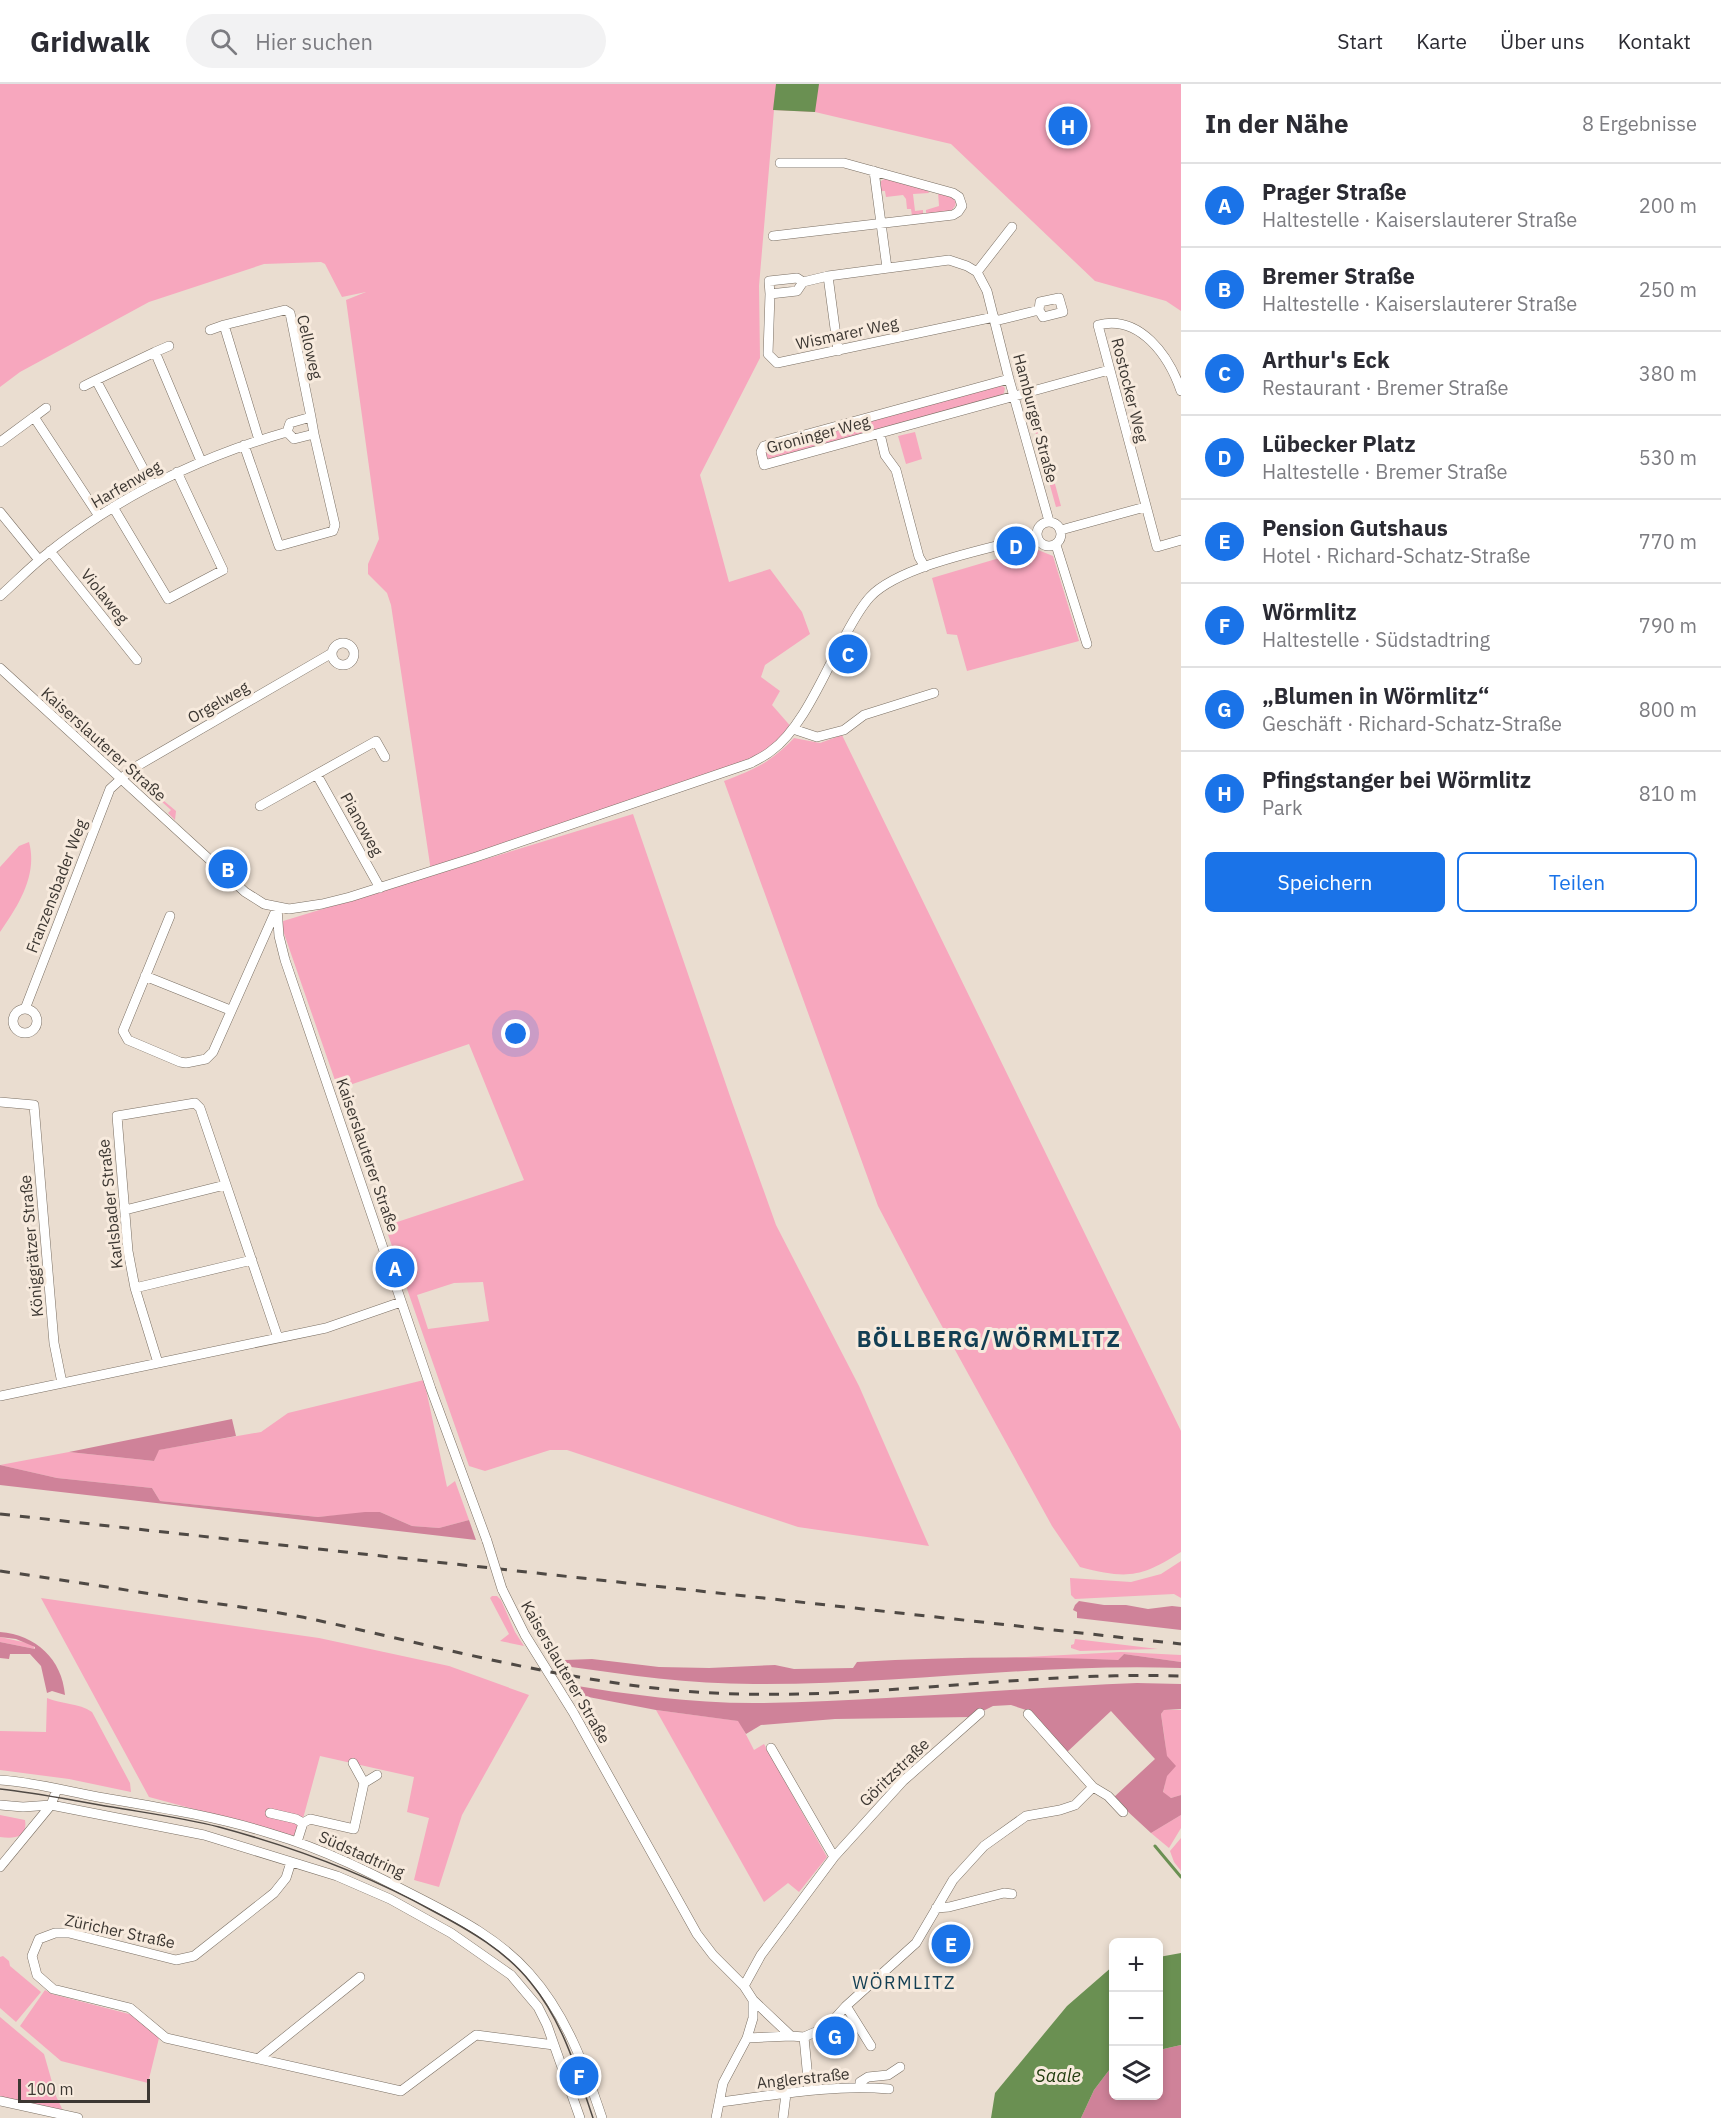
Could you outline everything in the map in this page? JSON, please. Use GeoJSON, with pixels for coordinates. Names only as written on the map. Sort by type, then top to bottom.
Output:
{"type":"FeatureCollection","features":[{"type":"Feature","properties":{"kind":"street"},"geometry":{"type":"LineString","coordinates":[[772,236],[953,214],[958,212],[962,206],[959,197],[953,193],[844,163],[780,163]]}},
{"type":"Feature","properties":{"kind":"street"},"geometry":{"type":"LineString","coordinates":[[874,171],[887,268]]}},
{"type":"Feature","properties":{"kind":"street"},"geometry":{"type":"LineString","coordinates":[[838,351],[828,276],[949,260],[977,272],[1012,227]]}},
{"type":"Feature","properties":{"kind":"street","name":"Hamburger Straße"},"geometry":{"type":"LineString","coordinates":[[977,272],[987,291],[1049,521]]}},
{"type":"Feature","properties":{"kind":"street","name":"Wismarer Weg"},"geometry":{"type":"LineString","coordinates":[[828,276],[803,282],[798,291],[770,294],[768,354],[777,363],[994,319]]}},
{"type":"Feature","properties":{"kind":"street","name":"Celloweg"},"geometry":{"type":"LineString","coordinates":[[210,330],[285,310],[290,313],[311,417]]}},
{"type":"Feature","properties":{"kind":"street"},"geometry":{"type":"LineString","coordinates":[[994,319],[1039,310]]}},
{"type":"Feature","properties":{"kind":"street","name":"Rostocker Weg"},"geometry":{"type":"LineString","coordinates":[[1181,391],[1174,372],[1161,352],[1142,332],[1123,324],[1108,322],[1098,325],[1157,547],[1181,540]]}},
{"type":"Feature","properties":{"kind":"street"},"geometry":{"type":"LineString","coordinates":[[224,326],[259,440]]}},
{"type":"Feature","properties":{"kind":"street"},"geometry":{"type":"LineString","coordinates":[[84,386],[169,346]]}},
{"type":"Feature","properties":{"kind":"street"},"geometry":{"type":"LineString","coordinates":[[155,352],[201,461]]}},
{"type":"Feature","properties":{"kind":"street","name":"Groninger Weg"},"geometry":{"type":"LineString","coordinates":[[1009,379],[764,446],[760,452],[764,465],[1109,370]]}},
{"type":"Feature","properties":{"kind":"street"},"geometry":{"type":"LineString","coordinates":[[96,380],[152,484]]}},
{"type":"Feature","properties":{"kind":"street"},"geometry":{"type":"LineString","coordinates":[[0,442],[46,408]]}},
{"type":"Feature","properties":{"kind":"street"},"geometry":{"type":"LineString","coordinates":[[34,417],[99,516]]}},
{"type":"Feature","properties":{"kind":"street"},"geometry":{"type":"LineString","coordinates":[[244,445],[279,546],[333,531],[335,525],[311,417]]}},
{"type":"Feature","properties":{"kind":"street","name":"Harfenweg"},"geometry":{"type":"LineString","coordinates":[[287,432],[290,423],[311,417]]}},
{"type":"Feature","properties":{"kind":"street","name":"Harfenweg"},"geometry":{"type":"LineString","coordinates":[[0,596],[50,551],[99,516],[152,484],[201,461],[287,432]]}},
{"type":"Feature","properties":{"kind":"street","name":"Harfenweg"},"geometry":{"type":"LineString","coordinates":[[287,432],[294,439],[314,434]]}},
{"type":"Feature","properties":{"kind":"street"},"geometry":{"type":"LineString","coordinates":[[880,434],[885,455],[896,470],[919,557],[925,567]]}},
{"type":"Feature","properties":{"kind":"street"},"geometry":{"type":"LineString","coordinates":[[113,507],[168,599],[223,570],[177,472]]}},
{"type":"Feature","properties":{"kind":"street"},"geometry":{"type":"LineString","coordinates":[[1061,530],[1145,507]]}},
{"type":"Feature","properties":{"kind":"street"},"geometry":{"type":"LineString","coordinates":[[0,512],[39,560]]}},
{"type":"Feature","properties":{"kind":"street"},"geometry":{"type":"LineString","coordinates":[[1049,521],[1057,524],[1061,530],[1060,541],[1056,545],[1046,546],[1040,543],[1036,536],[1038,528],[1049,521]]}},
{"type":"Feature","properties":{"kind":"street"},"geometry":{"type":"LineString","coordinates":[[170,916],[123,1031],[128,1040],[186,1063],[206,1059],[213,1052],[277,908],[303,908],[380,888],[751,763],[772,750],[793,729],[854,620],[869,598],[900,576],[1036,536]]}},
{"type":"Feature","properties":{"kind":"street"},"geometry":{"type":"LineString","coordinates":[[1056,545],[1087,644]]}},
{"type":"Feature","properties":{"kind":"street","name":"Violaweg"},"geometry":{"type":"LineString","coordinates":[[50,551],[137,660]]}},
{"type":"Feature","properties":{"kind":"street","name":"Orgelweg"},"geometry":{"type":"LineString","coordinates":[[120,778],[332,653]]}},
{"type":"Feature","properties":{"kind":"street","name":"Kaiserslauterer Straße"},"geometry":{"type":"LineString","coordinates":[[0,668],[245,892],[264,904],[277,908],[279,936],[285,960],[401,1302],[502,1589],[525,1635],[573,1712],[697,1934],[713,1955],[744,1986],[753,2000],[791,2036]]}},
{"type":"Feature","properties":{"kind":"street"},"geometry":{"type":"LineString","coordinates":[[793,729],[817,737],[826,735],[844,730],[864,715],[934,693]]}},
{"type":"Feature","properties":{"kind":"street"},"geometry":{"type":"LineString","coordinates":[[260,806],[376,741],[385,757]]}},
{"type":"Feature","properties":{"kind":"street","name":"Pianoweg"},"geometry":{"type":"LineString","coordinates":[[317,775],[380,888]]}},
{"type":"Feature","properties":{"kind":"street","name":"Franzensbader Weg"},"geometry":{"type":"LineString","coordinates":[[25,1009],[110,789],[120,778]]}},
{"type":"Feature","properties":{"kind":"street"},"geometry":{"type":"LineString","coordinates":[[146,976],[230,1010]]}},
{"type":"Feature","properties":{"kind":"street","name":"Königgrätzer Straße"},"geometry":{"type":"LineString","coordinates":[[0,1102],[34,1105],[54,1343],[62,1383]]}},
{"type":"Feature","properties":{"kind":"street","name":"Karlsbader Straße"},"geometry":{"type":"LineString","coordinates":[[158,1363],[135,1288],[128,1251],[117,1116],[195,1103],[200,1107],[278,1338]]}},
{"type":"Feature","properties":{"kind":"street"},"geometry":{"type":"LineString","coordinates":[[124,1210],[225,1185]]}},
{"type":"Feature","properties":{"kind":"street"},"geometry":{"type":"LineString","coordinates":[[135,1288],[252,1260]]}},
{"type":"Feature","properties":{"kind":"street"},"geometry":{"type":"LineString","coordinates":[[0,1396],[326,1328],[401,1302]]}},
{"type":"Feature","properties":{"kind":"street","name":"Göritzstraße"},"geometry":{"type":"LineString","coordinates":[[744,1986],[761,1955],[834,1857],[903,1781],[980,1713]]}},
{"type":"Feature","properties":{"kind":"street"},"geometry":{"type":"LineString","coordinates":[[1028,1714],[1093,1787],[1108,1796],[1123,1812]]}},
{"type":"Feature","properties":{"kind":"street"},"geometry":{"type":"LineString","coordinates":[[771,1748],[834,1857]]}},
{"type":"Feature","properties":{"kind":"street"},"geometry":{"type":"LineString","coordinates":[[270,1813],[303,1823],[314,1819],[354,1829],[364,1783],[353,1763]]}},
{"type":"Feature","properties":{"kind":"street"},"geometry":{"type":"LineString","coordinates":[[364,1783],[377,1775]]}},
{"type":"Feature","properties":{"kind":"street","name":"Südstadtring"},"geometry":{"type":"LineString","coordinates":[[0,1780],[219,1819],[297,1842],[362,1868],[437,1907],[477,1930],[511,1954],[542,1987],[560,2015],[584,2066],[602,2118]]}},
{"type":"Feature","properties":{"kind":"street"},"geometry":{"type":"LineString","coordinates":[[747,2038],[804,2037],[827,2027],[846,2006],[916,1942],[953,1880],[984,1846],[1026,1816],[1075,1805],[1093,1787]]}},
{"type":"Feature","properties":{"kind":"street"},"geometry":{"type":"LineString","coordinates":[[0,1867],[51,1805],[57,1789]]}},
{"type":"Feature","properties":{"kind":"street","name":"Südstadtring"},"geometry":{"type":"LineString","coordinates":[[0,1805],[23,1807],[51,1805],[204,1836],[337,1876],[390,1899],[478,1950],[511,1975],[538,2007],[547,2025],[579,2118]]}},
{"type":"Feature","properties":{"kind":"street"},"geometry":{"type":"LineString","coordinates":[[297,1842],[303,1823]]}},
{"type":"Feature","properties":{"kind":"street","name":"Züricher Straße"},"geometry":{"type":"LineString","coordinates":[[291,1862],[286,1878],[274,1893],[194,1956],[176,1960],[69,1933],[56,1933],[39,1939],[32,1956],[37,1974],[53,1989],[130,2008],[166,2038],[401,2091],[476,2035],[554,2045]]}},
{"type":"Feature","properties":{"kind":"street"},"geometry":{"type":"LineString","coordinates":[[936,1908],[1004,1893],[1012,1894]]}},
{"type":"Feature","properties":{"kind":"street"},"geometry":{"type":"LineString","coordinates":[[258,2059],[360,1977]]}},
{"type":"Feature","properties":{"kind":"street"},"geometry":{"type":"LineString","coordinates":[[716,2118],[723,2082],[747,2038],[753,2018],[753,2000]]}},
{"type":"Feature","properties":{"kind":"street"},"geometry":{"type":"LineString","coordinates":[[846,2006],[871,2046]]}},
{"type":"Feature","properties":{"kind":"street"},"geometry":{"type":"LineString","coordinates":[[804,2037],[809,2090]]}},
{"type":"Feature","properties":{"kind":"street"},"geometry":{"type":"LineString","coordinates":[[861,2087],[860,2082],[863,2079],[888,2075],[900,2067]]}},
{"type":"Feature","properties":{"kind":"street","name":"Anglerstraße"},"geometry":{"type":"LineString","coordinates":[[720,2102],[809,2090],[861,2087],[889,2089]]}},
{"type":"Feature","properties":{"kind":"street"},"geometry":{"type":"LineString","coordinates":[[783,2118],[786,2094]]}},
{"type":"Feature","properties":{"kind":"street"},"geometry":{"type":"LineString","coordinates":[[0,2101],[52,2116],[78,2118]]}},
{"type":"Feature","properties":{"kind":"shaded area"},"geometry":{"type":"Polygon","coordinates":[[[0,84],[1181,84],[1181,311],[1166,301],[1095,281],[951,144],[815,112],[774,110],[759,286],[760,358],[700,475],[729,582],[770,569],[802,612],[810,634],[765,665],[761,677],[780,691],[772,705],[793,729],[751,763],[431,871],[391,605],[387,593],[368,574],[368,564],[379,539],[346,300],[366,292],[342,297],[325,264],[321,262],[264,264],[149,302],[20,372],[0,387],[0,84]]]}},
{"type":"Feature","properties":{"kind":"shaded area"},"geometry":{"type":"Polygon","coordinates":[[[886,178],[927,189],[929,193],[913,194],[915,211],[923,210],[923,215],[912,216],[911,209],[907,209],[903,195],[886,197],[885,191],[881,191],[881,181],[886,178]]]}},
{"type":"Feature","properties":{"kind":"shaded area"},"geometry":{"type":"Polygon","coordinates":[[[938,192],[952,197],[956,202],[955,206],[951,211],[926,214],[926,210],[939,206],[938,192]]]}},
{"type":"Feature","properties":{"kind":"shaded area"},"geometry":{"type":"Polygon","coordinates":[[[1000,384],[1005,388],[1001,396],[769,459],[766,456],[766,451],[771,448],[1000,384]]]}},
{"type":"Feature","properties":{"kind":"shaded area"},"geometry":{"type":"Polygon","coordinates":[[[1033,404],[1041,432],[1036,434],[1027,407],[1033,404]]]}},
{"type":"Feature","properties":{"kind":"shaded area"},"geometry":{"type":"Polygon","coordinates":[[[915,432],[922,459],[906,464],[898,436],[915,432]]]}},
{"type":"Feature","properties":{"kind":"shaded area"},"geometry":{"type":"Polygon","coordinates":[[[1049,462],[1061,506],[1056,507],[1044,464],[1049,462]]]}},
{"type":"Feature","properties":{"kind":"shaded area"},"geometry":{"type":"Polygon","coordinates":[[[1033,548],[1053,556],[1079,641],[967,671],[957,635],[947,634],[932,578],[1033,548]]]}},
{"type":"Feature","properties":{"kind":"shaded area"},"geometry":{"type":"Polygon","coordinates":[[[842,735],[1181,1431],[1181,1552],[1155,1567],[1133,1574],[1122,1574],[1080,1567],[1052,1526],[878,1206],[724,781],[762,764],[794,738],[820,743],[842,735]]]}},
{"type":"Feature","properties":{"kind":"shaded area"},"geometry":{"type":"Polygon","coordinates":[[[133,775],[176,811],[175,820],[168,813],[171,810],[140,782],[137,784],[132,779],[133,775]]]}},
{"type":"Feature","properties":{"kind":"shaded area"},"geometry":{"type":"Polygon","coordinates":[[[633,814],[776,1225],[859,1386],[929,1546],[798,1527],[567,1450],[550,1450],[485,1471],[469,1466],[385,1226],[524,1180],[469,1044],[338,1089],[280,922],[633,814]],[[483,1282],[454,1283],[417,1295],[428,1329],[489,1321],[483,1282]]]}},
{"type":"Feature","properties":{"kind":"shaded area"},"geometry":{"type":"Polygon","coordinates":[[[29,842],[31,866],[29,878],[25,890],[0,932],[0,867],[19,846],[29,842]]]}},
{"type":"Feature","properties":{"kind":"shaded area"},"geometry":{"type":"Polygon","coordinates":[[[424,1380],[447,1487],[455,1481],[469,1520],[439,1528],[412,1526],[380,1512],[318,1517],[160,1501],[152,1488],[57,1478],[0,1465],[69,1452],[154,1461],[158,1450],[261,1432],[288,1413],[424,1380]]]}},
{"type":"Feature","properties":{"kind":"shaded area"},"geometry":{"type":"Polygon","coordinates":[[[232,1419],[236,1436],[159,1450],[154,1461],[69,1452],[232,1419]]]}},
{"type":"Feature","properties":{"kind":"shaded area"},"geometry":{"type":"Polygon","coordinates":[[[0,1465],[57,1478],[152,1488],[160,1501],[318,1517],[380,1512],[412,1526],[439,1528],[469,1520],[476,1540],[0,1485],[0,1465]]]}},
{"type":"Feature","properties":{"kind":"shaded area"},"geometry":{"type":"Polygon","coordinates":[[[1181,1561],[1181,1598],[1174,1594],[1075,1599],[1071,1595],[1070,1578],[1131,1582],[1161,1574],[1181,1561]]]}},
{"type":"Feature","properties":{"kind":"shaded area"},"geometry":{"type":"Polygon","coordinates":[[[497,1596],[501,1600],[524,1646],[500,1641],[509,1634],[490,1598],[497,1596]]]}},
{"type":"Feature","properties":{"kind":"shaded area"},"geometry":{"type":"Polygon","coordinates":[[[41,1598],[319,1638],[449,1666],[529,1695],[462,1815],[439,1887],[414,1880],[429,1818],[407,1812],[414,1777],[320,1756],[298,1837],[149,1797],[41,1598]]]}},
{"type":"Feature","properties":{"kind":"shaded area"},"geometry":{"type":"Polygon","coordinates":[[[1079,1601],[1148,1609],[1181,1607],[1181,1630],[1077,1618],[1077,1612],[1073,1610],[1079,1601]]]}},
{"type":"Feature","properties":{"kind":"shaded area"},"geometry":{"type":"Polygon","coordinates":[[[0,1632],[25,1638],[45,1651],[59,1670],[65,1695],[52,1691],[47,1693],[41,1666],[30,1654],[10,1654],[9,1659],[0,1658],[0,1642],[35,1649],[35,1647],[16,1639],[0,1637],[0,1632]]]}},
{"type":"Feature","properties":{"kind":"shaded area"},"geometry":{"type":"Polygon","coordinates":[[[0,1637],[32,1644],[35,1649],[0,1642],[0,1637]]]}},
{"type":"Feature","properties":{"kind":"shaded area"},"geometry":{"type":"Polygon","coordinates":[[[1075,1639],[1158,1649],[1080,1651],[1071,1648],[1075,1639]]]}},
{"type":"Feature","properties":{"kind":"shaded area"},"geometry":{"type":"Polygon","coordinates":[[[1121,1652],[1181,1655],[1181,1662],[1124,1654],[1118,1660],[1006,1658],[1121,1652]]]}},
{"type":"Feature","properties":{"kind":"shaded area"},"geometry":{"type":"Polygon","coordinates":[[[1124,1654],[1181,1662],[1181,1668],[1127,1667],[861,1681],[730,1684],[635,1676],[564,1666],[565,1660],[592,1659],[659,1667],[709,1668],[775,1665],[794,1669],[853,1668],[857,1662],[890,1660],[1020,1658],[1118,1660],[1124,1654]]]}},
{"type":"Feature","properties":{"kind":"shaded area"},"geometry":{"type":"Polygon","coordinates":[[[1137,1683],[1181,1684],[1181,1709],[1164,1710],[1161,1714],[1167,1756],[1176,1766],[1167,1776],[1163,1792],[1171,1798],[1181,1795],[1181,1815],[1151,1833],[1113,1798],[1155,1759],[1111,1711],[1066,1753],[1026,1710],[1011,1705],[993,1706],[971,1717],[835,1719],[761,1725],[746,1734],[738,1721],[656,1710],[578,1695],[565,1684],[664,1698],[764,1703],[857,1700],[1137,1683]]]}},
{"type":"Feature","properties":{"kind":"shaded area"},"geometry":{"type":"Polygon","coordinates":[[[47,1698],[92,1712],[130,1783],[131,1792],[69,1779],[0,1770],[0,1731],[46,1732],[47,1698]]]}},
{"type":"Feature","properties":{"kind":"shaded area"},"geometry":{"type":"Polygon","coordinates":[[[656,1710],[739,1721],[754,1750],[764,1744],[827,1857],[799,1892],[788,1883],[764,1902],[656,1710]]]}},
{"type":"Feature","properties":{"kind":"shaded area"},"geometry":{"type":"Polygon","coordinates":[[[1164,1710],[1181,1710],[1181,1795],[1171,1798],[1163,1793],[1166,1763],[1161,1714],[1164,1710]]]}},
{"type":"Feature","properties":{"kind":"shaded area"},"geometry":{"type":"Polygon","coordinates":[[[0,1815],[25,1820],[22,1834],[10,1838],[0,1837],[0,1815]]]}},
{"type":"Feature","properties":{"kind":"shaded area"},"geometry":{"type":"Polygon","coordinates":[[[1181,1815],[1181,1828],[1169,1848],[1151,1833],[1181,1815]]]}},
{"type":"Feature","properties":{"kind":"shaded area"},"geometry":{"type":"Polygon","coordinates":[[[1181,1838],[1181,1871],[1170,1851],[1181,1838]]]}},
{"type":"Feature","properties":{"kind":"shaded area"},"geometry":{"type":"Polygon","coordinates":[[[3,1956],[9,1961],[10,1966],[41,1992],[16,2022],[0,2008],[0,1957],[3,1956]]]}},
{"type":"Feature","properties":{"kind":"shaded area"},"geometry":{"type":"Polygon","coordinates":[[[45,1990],[52,1994],[133,2015],[159,2038],[148,2083],[61,2061],[20,2026],[45,1990]]]}},
{"type":"Feature","properties":{"kind":"shaded area"},"geometry":{"type":"Polygon","coordinates":[[[0,2017],[44,2054],[56,2096],[65,2115],[0,2101],[0,2017]]]}},
{"type":"Feature","properties":{"kind":"shaded area"},"geometry":{"type":"Polygon","coordinates":[[[1181,2045],[1181,2118],[1081,2118],[1094,2090],[1109,2070],[1109,2100],[1163,2100],[1163,2049],[1181,2045]]]}},
{"type":"Feature","properties":{"kind":"water"},"geometry":{"type":"Polygon","coordinates":[[[776,84],[819,84],[815,112],[773,110],[776,84]]]}},
{"type":"Feature","properties":{"kind":"water"},"geometry":{"type":"Polygon","coordinates":[[[1181,1953],[1181,2045],[1163,2049],[1163,1992],[1163,1956],[1181,1953]]]}},
{"type":"Feature","properties":{"kind":"water","name":"Saale"},"geometry":{"type":"Polygon","coordinates":[[[1109,1969],[1109,2070],[1094,2090],[1081,2118],[991,2118],[995,2093],[1067,2006],[1109,1969]]]}},
{"type":"Feature","properties":{"kind":"waterway"},"geometry":{"type":"LineString","coordinates":[[1155,1846],[1181,1877]]}},
{"type":"Feature","properties":{"kind":"tram line"},"geometry":{"type":"LineString","coordinates":[[0,1789],[179,1818],[247,1835],[355,1873],[447,1918],[486,1942],[510,1961],[542,1998],[568,2048],[593,2118]]}},
{"type":"Feature","properties":{"kind":"railway"},"geometry":{"type":"LineString","coordinates":[[0,1514],[1181,1644]]}},
{"type":"Feature","properties":{"kind":"railway"},"geometry":{"type":"LineString","coordinates":[[0,1571],[288,1614],[547,1671],[596,1680],[696,1692],[817,1693],[1060,1678],[1181,1676]]}},
{"type":"Feature","properties":{"kind":"place","name":"Pfingstanger bei Wörmlitz"},"geometry":{"type":"Point","coordinates":[1068,126]}},
{"type":"Feature","properties":{"kind":"place","name":"Lübecker Platz"},"geometry":{"type":"Point","coordinates":[1016,546]}},
{"type":"Feature","properties":{"kind":"place","name":"Arthur's Eck"},"geometry":{"type":"Point","coordinates":[848,654]}},
{"type":"Feature","properties":{"kind":"place","name":"Bremer Straße"},"geometry":{"type":"Point","coordinates":[228,869]}},
{"type":"Feature","properties":{"kind":"place","name":"Prager Straße"},"geometry":{"type":"Point","coordinates":[395,1268]}},
{"type":"Feature","properties":{"kind":"place","name":"Pension Gutshaus"},"geometry":{"type":"Point","coordinates":[951,1944]}},
{"type":"Feature","properties":{"kind":"place","name":"„Blumen in Wörmlitz“"},"geometry":{"type":"Point","coordinates":[835,2036]}},
{"type":"Feature","properties":{"kind":"place","name":"Wörmlitz"},"geometry":{"type":"Point","coordinates":[579,2076]}},
{"type":"Feature","properties":{"kind":"district","name":"BÖLLBERG/WÖRMLITZ"},"geometry":{"type":"Point","coordinates":[989,1339]}},
{"type":"Feature","properties":{"kind":"district","name":"WÖRMLITZ"},"geometry":{"type":"Point","coordinates":[904,1983]}}]}
